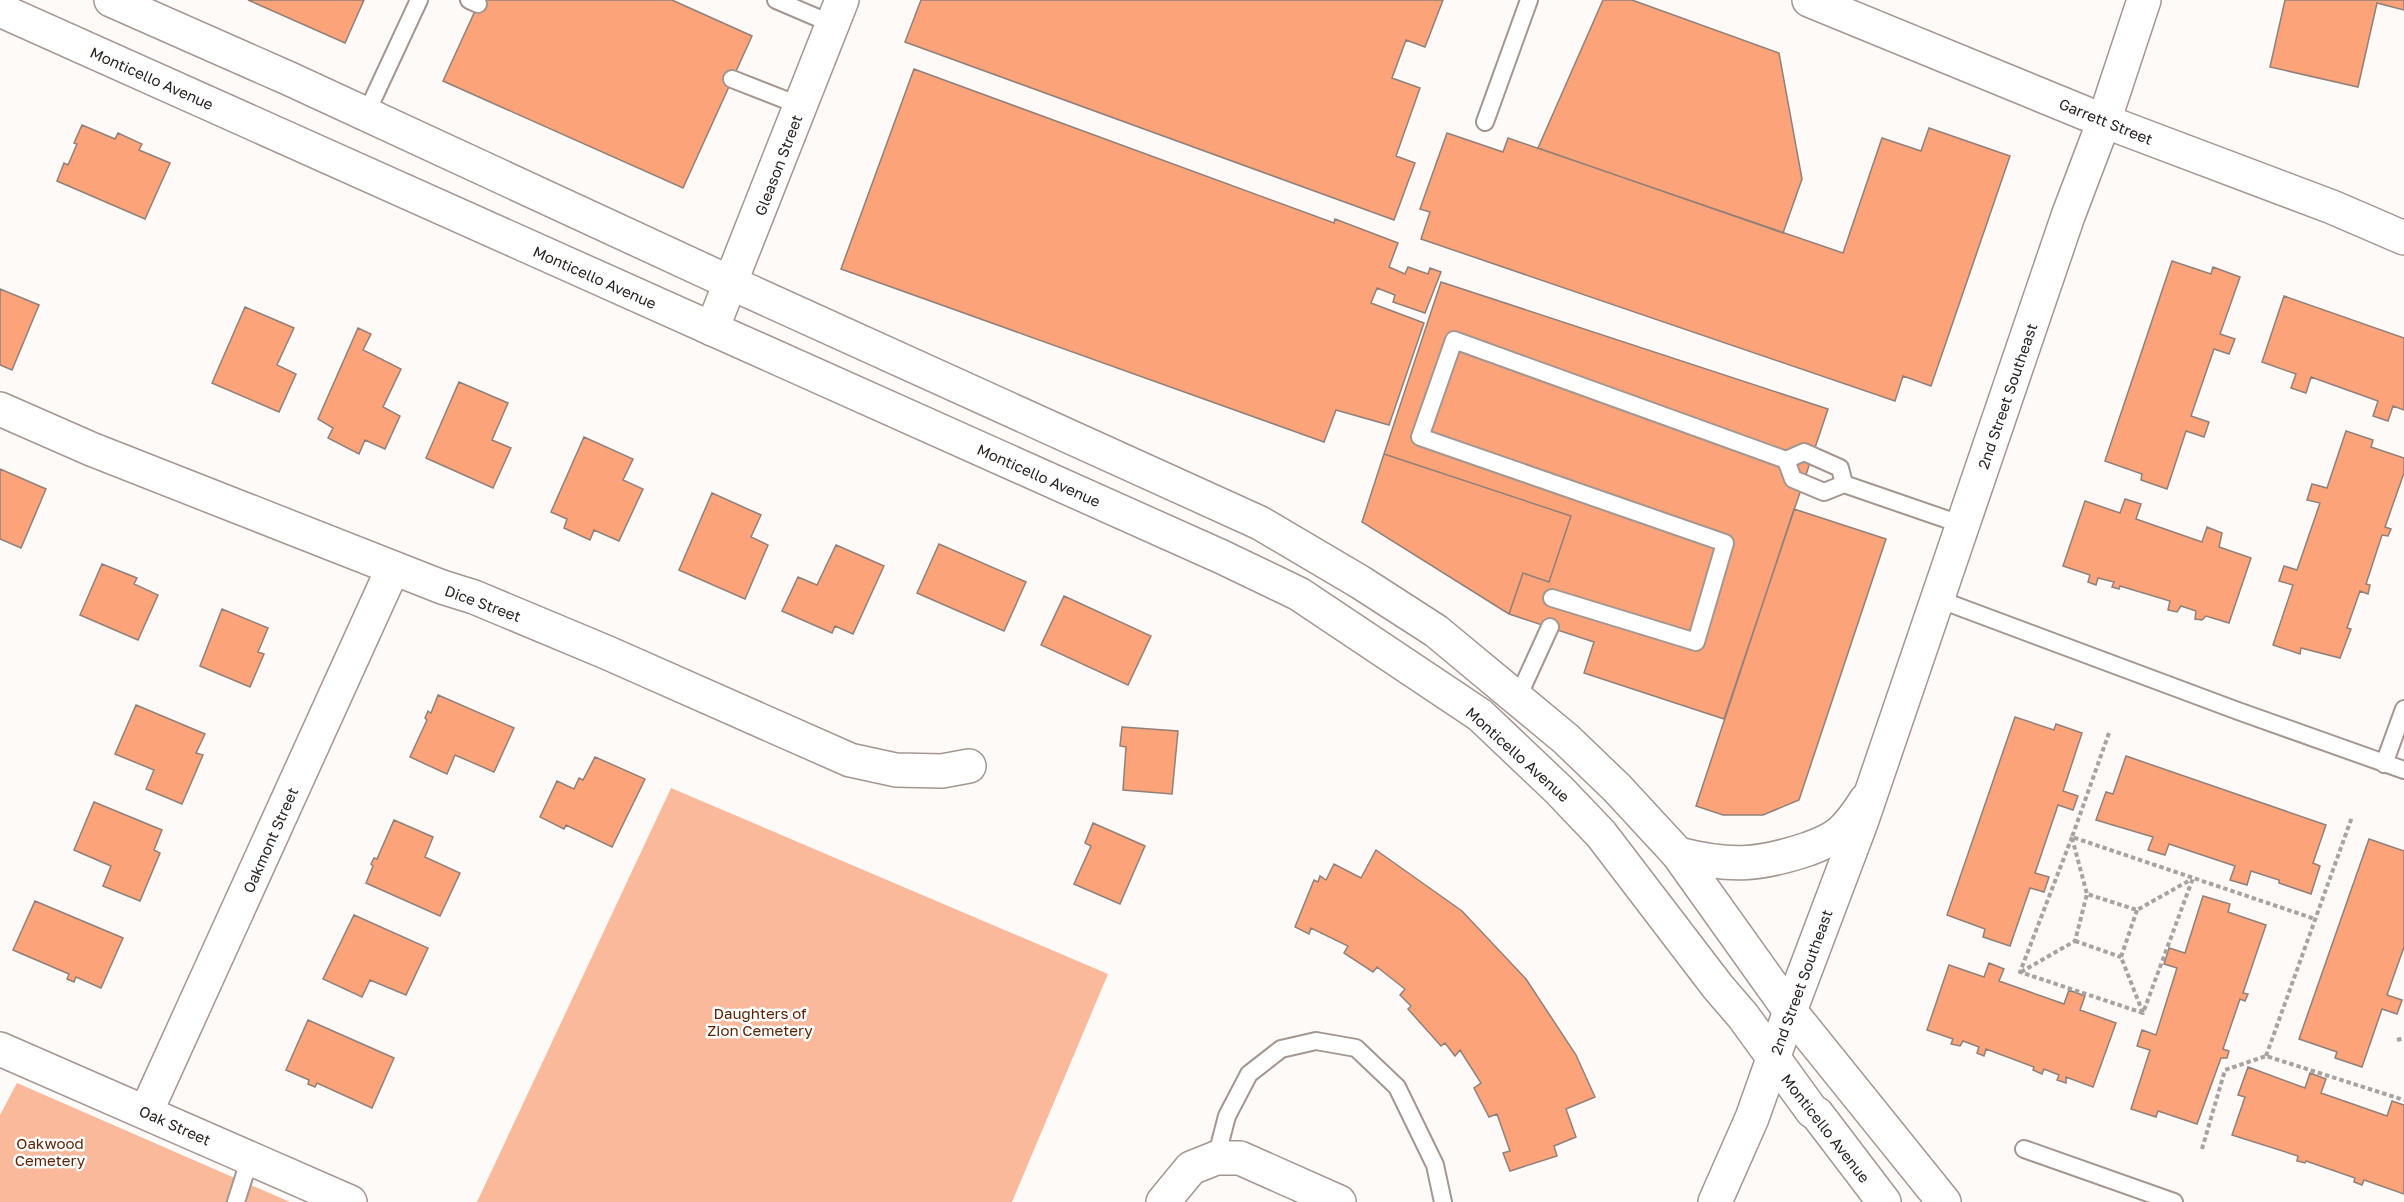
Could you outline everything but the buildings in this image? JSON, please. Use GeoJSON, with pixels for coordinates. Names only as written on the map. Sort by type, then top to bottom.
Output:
{"type":"FeatureCollection","features":[{"type":"Feature","properties":{"kind":"street"},"geometry":{"type":"LineString","coordinates":[[111,0],[366,114],[731,283],[1260,523],[1360,582],[1436,631],[1518,698],[1617,789],[1678,854],[1790,1011],[1944,1202]]}},
{"type":"Feature","properties":{"kind":"street","name":"Garrett Street"},"geometry":{"type":"LineString","coordinates":[[1809,0],[2104,121],[2332,207],[2404,238]]}},
{"type":"Feature","properties":{"kind":"street","name":"2nd Street Southeast"},"geometry":{"type":"LineString","coordinates":[[1715,1202],[1752,1118],[1871,794],[2144,0]]}},
{"type":"Feature","properties":{"kind":"street","name":"Monticello Avenue"},"geometry":{"type":"LineString","coordinates":[[0,10],[1222,557],[1299,594],[1470,709],[1551,782],[1601,834],[1718,987],[1743,1016],[1772,1060],[1884,1202]]}},
{"type":"Feature","properties":{"kind":"street","name":"Gleason Street"},"geometry":{"type":"LineString","coordinates":[[712,329],[837,12]]}},
{"type":"Feature","properties":{"kind":"street","name":"Dice Street"},"geometry":{"type":"LineString","coordinates":[[0,409],[91,449],[442,587],[474,597],[608,653],[850,760],[896,770],[942,771],[969,766]]}},
{"type":"Feature","properties":{"kind":"street","name":"Oakmont Street"},"geometry":{"type":"LineString","coordinates":[[146,1112],[393,568]]}},
{"type":"Feature","properties":{"kind":"street","name":"2nd Street Southeast"},"geometry":{"type":"LineString","coordinates":[[1678,854],[1709,862],[1738,864],[1766,862],[1793,854],[1817,846],[1839,834],[1853,820],[1871,794]]}},
{"type":"Feature","properties":{"kind":"street","name":"Oak Street"},"geometry":{"type":"LineString","coordinates":[[3,1057],[146,1112],[350,1202]]}},
{"type":"Feature","properties":{"kind":"street"},"geometry":{"type":"LineString","coordinates":[[1163,1202],[1191,1168],[1216,1158],[1240,1158],[1339,1202]]}},
{"type":"Feature","properties":{"kind":"lane"},"geometry":{"type":"LineString","coordinates":[[366,114],[419,0]]}},
{"type":"Feature","properties":{"kind":"lane"},"geometry":{"type":"LineString","coordinates":[[776,0],[837,12]]}},
{"type":"Feature","properties":{"kind":"lane"},"geometry":{"type":"LineString","coordinates":[[1485,122],[1529,0]]}},
{"type":"Feature","properties":{"kind":"lane"},"geometry":{"type":"LineString","coordinates":[[732,79],[801,106]]}},
{"type":"Feature","properties":{"kind":"lane"},"geometry":{"type":"LineString","coordinates":[[1552,598],[1696,642],[1725,543],[1420,436],[1454,340],[1786,460],[1804,452],[1840,468],[1844,484]]}},
{"type":"Feature","properties":{"kind":"lane"},"geometry":{"type":"LineString","coordinates":[[1786,460],[1793,478],[1824,492],[1844,484],[1963,525]]}},
{"type":"Feature","properties":{"kind":"lane"},"geometry":{"type":"LineString","coordinates":[[1938,599],[2404,770]]}},
{"type":"Feature","properties":{"kind":"lane"},"geometry":{"type":"LineString","coordinates":[[1518,698],[1550,627]]}},
{"type":"Feature","properties":{"kind":"lane"},"geometry":{"type":"LineString","coordinates":[[2384,764],[2404,709]]}},
{"type":"Feature","properties":{"kind":"lane"},"geometry":{"type":"LineString","coordinates":[[1216,1158],[1227,1116],[1249,1074],[1281,1049],[1316,1041],[1356,1048],[1397,1087],[1435,1165],[1443,1202]]}},
{"type":"Feature","properties":{"kind":"lane"},"geometry":{"type":"LineString","coordinates":[[2025,1149],[2174,1202]]}},
{"type":"Feature","properties":{"kind":"lane"},"geometry":{"type":"LineString","coordinates":[[236,1202],[250,1158]]}},
{"type":"Feature","properties":{"kind":"path"},"geometry":{"type":"LineString","coordinates":[[2020,972],[2109,733]]}},
{"type":"Feature","properties":{"kind":"path"},"geometry":{"type":"LineString","coordinates":[[2266,1056],[2352,817]]}},
{"type":"Feature","properties":{"kind":"path"},"geometry":{"type":"LineString","coordinates":[[2072,837],[2316,919]]}},
{"type":"Feature","properties":{"kind":"path"},"geometry":{"type":"LineString","coordinates":[[2020,972],[2075,941],[2087,894],[2072,837]]}},
{"type":"Feature","properties":{"kind":"path"},"geometry":{"type":"LineString","coordinates":[[2143,1012],[2121,957],[2137,910],[2193,878]]}},
{"type":"Feature","properties":{"kind":"path"},"geometry":{"type":"LineString","coordinates":[[2143,1012],[2193,878]]}},
{"type":"Feature","properties":{"kind":"path"},"geometry":{"type":"LineString","coordinates":[[2087,894],[2137,910]]}},
{"type":"Feature","properties":{"kind":"path"},"geometry":{"type":"LineString","coordinates":[[2075,941],[2121,957]]}},
{"type":"Feature","properties":{"kind":"path"},"geometry":{"type":"LineString","coordinates":[[2020,972],[2143,1012]]}},
{"type":"Feature","properties":{"kind":"path"},"geometry":{"type":"LineString","coordinates":[[2397,1040],[2404,1038]]}},
{"type":"Feature","properties":{"kind":"path"},"geometry":{"type":"LineString","coordinates":[[2202,1149],[2225,1070],[2266,1056],[2404,1100]]}},
{"type":"Feature","properties":{"kind":"green space","name":"Daughters of Zion Cemetery"},"geometry":{"type":"Polygon","coordinates":[[[671,788],[1108,974],[1012,1202],[477,1202],[671,788]]]}},
{"type":"Feature","properties":{"kind":"green space","name":"Oakwood Cemetery"},"geometry":{"type":"Polygon","coordinates":[[[17,1083],[290,1202],[0,1202],[0,1115],[17,1083]]]}}]}
